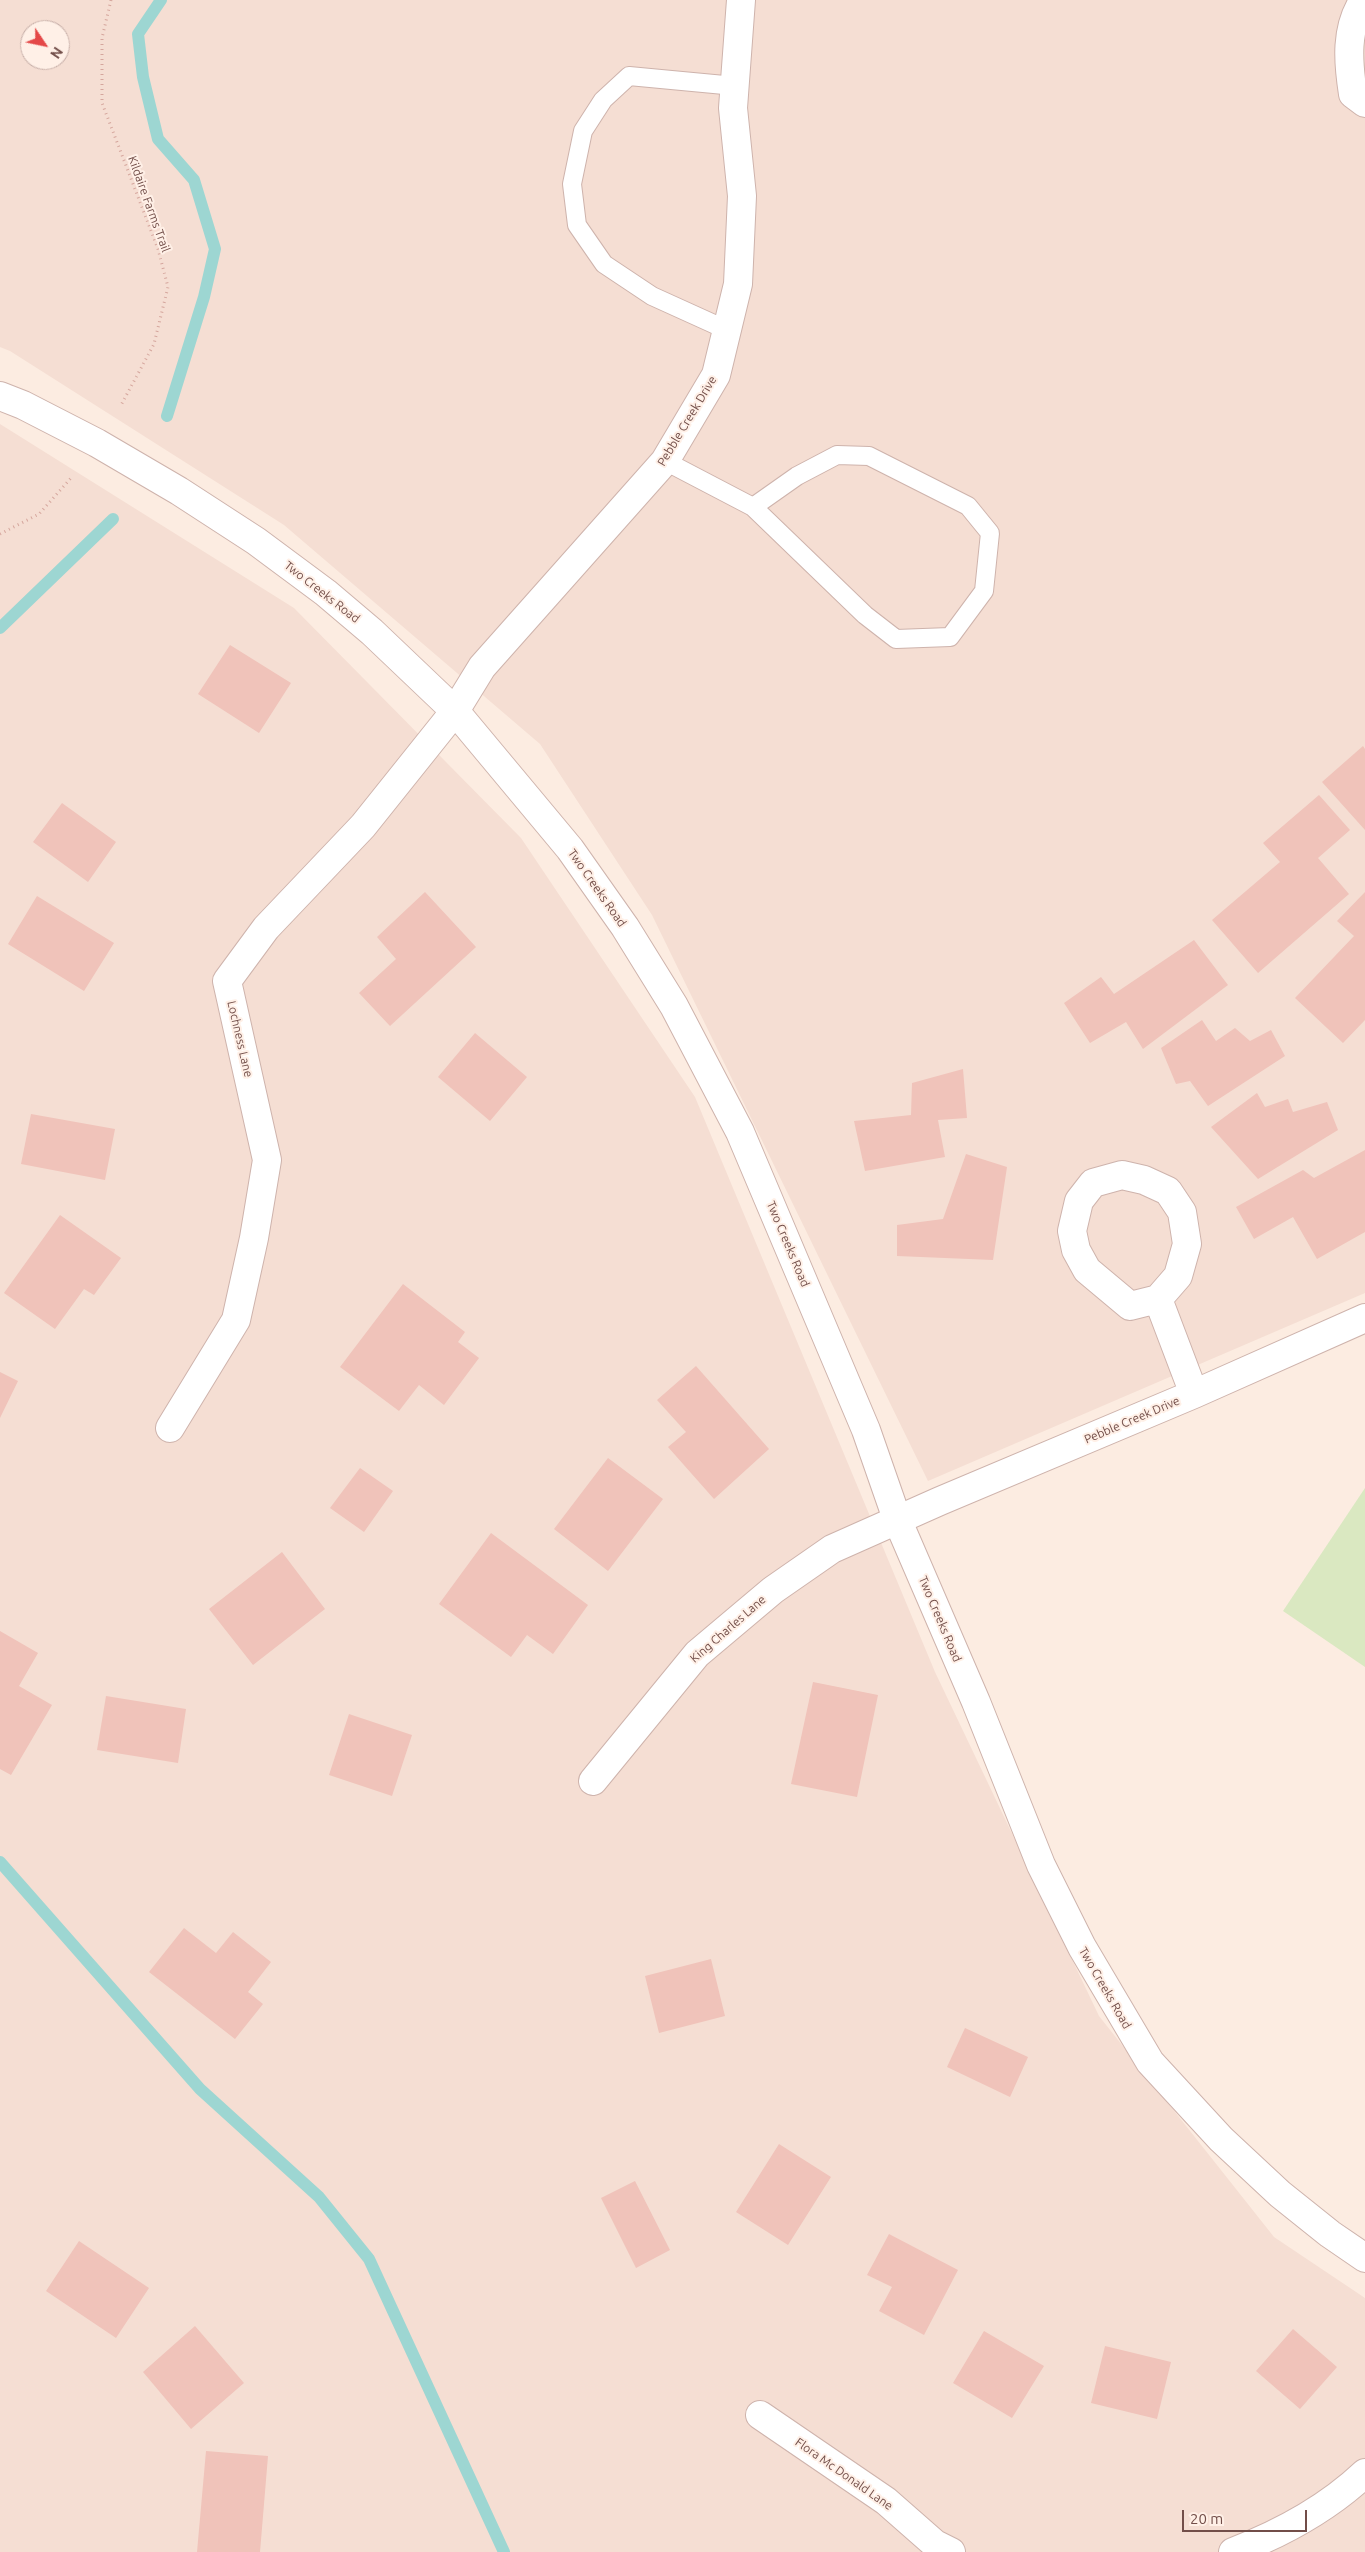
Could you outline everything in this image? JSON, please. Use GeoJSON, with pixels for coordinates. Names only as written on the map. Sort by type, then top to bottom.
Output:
{"type":"FeatureCollection","features":[{"type":"Feature","properties":{"kind":"street","name":"Pebble Creek Drive"},"geometry":{"type":"LineString","coordinates":[[455,710],[482,667],[664,461],[716,375],[738,284],[742,196],[733,108],[741,0]]}},
{"type":"Feature","properties":{"kind":"street"},"geometry":{"type":"LineString","coordinates":[[1364,0],[1354,14],[1348,58],[1353,94],[1365,103]]}},
{"type":"Feature","properties":{"kind":"street","name":"Two Creeks Road"},"geometry":{"type":"LineString","coordinates":[[0,396],[23,405],[98,443],[179,491],[256,541],[326,593],[372,632],[455,710],[570,849],[625,927],[674,1006],[740,1132],[866,1430],[898,1519],[976,1702],[1041,1865],[1082,1947],[1121,2017],[1150,2062],[1221,2139],[1280,2194],[1330,2234],[1365,2258]]}},
{"type":"Feature","properties":{"kind":"street","name":"Lochness Lane"},"geometry":{"type":"LineString","coordinates":[[170,1428],[236,1320],[254,1238],[267,1160],[227,982],[266,928],[363,826],[455,710]]}},
{"type":"Feature","properties":{"kind":"street"},"geometry":{"type":"LineString","coordinates":[[1122,1175],[1144,1180],[1168,1192],[1182,1212],[1187,1244],[1185,1252],[1178,1276],[1158,1299],[1130,1306],[1087,1270],[1076,1250],[1072,1231],[1080,1201],[1093,1183],[1122,1175]]}},
{"type":"Feature","properties":{"kind":"street"},"geometry":{"type":"LineString","coordinates":[[1158,1299],[1194,1394]]}},
{"type":"Feature","properties":{"kind":"street","name":"Pebble Creek Drive"},"geometry":{"type":"LineString","coordinates":[[898,1519],[1194,1394],[1365,1318]]}},
{"type":"Feature","properties":{"kind":"street","name":"King Charles Lane"},"geometry":{"type":"LineString","coordinates":[[592,1780],[697,1654],[772,1590],[832,1548],[898,1519]]}},
{"type":"Feature","properties":{"kind":"street","name":"Flora Mc Donald Lane"},"geometry":{"type":"LineString","coordinates":[[760,2415],[886,2501],[935,2544],[951,2552]]}},
{"type":"Feature","properties":{"kind":"street"},"geometry":{"type":"LineString","coordinates":[[1233,2552],[1265,2540],[1316,2509],[1365,2473]]}},
{"type":"Feature","properties":{"kind":"lane"},"geometry":{"type":"LineString","coordinates":[[727,330],[652,296],[604,264],[577,225],[572,184],[583,131],[603,100],[629,76],[735,86]]}},
{"type":"Feature","properties":{"kind":"lane"},"geometry":{"type":"LineString","coordinates":[[664,461],[753,507],[864,615],[896,640],[950,637],[984,591],[990,533],[968,506],[869,456],[837,455],[797,476],[753,507]]}},
{"type":"Feature","properties":{"kind":"path","name":"Kildaire Farms Trail"},"geometry":{"type":"LineString","coordinates":[[111,0],[102,38],[102,103],[158,250],[168,287],[154,344],[120,407]]}},
{"type":"Feature","properties":{"kind":"path"},"geometry":{"type":"LineString","coordinates":[[0,534],[39,514],[71,478]]}},
{"type":"Feature","properties":{"kind":"shaded area"},"geometry":{"type":"Polygon","coordinates":[[[0,0],[1365,0],[1365,1293],[928,1481],[652,915],[540,744],[284,525],[10,351],[0,347],[0,0]]]}},
{"type":"Feature","properties":{"kind":"shaded area"},"geometry":{"type":"Polygon","coordinates":[[[0,424],[294,608],[521,838],[695,1097],[935,1672],[1099,2016],[1274,2237],[1365,2298],[1365,2552],[0,2552],[0,424]]]}},
{"type":"Feature","properties":{"kind":"green space"},"geometry":{"type":"Polygon","coordinates":[[[1365,1488],[1365,1667],[1283,1611],[1365,1488]]]}},
{"type":"Feature","properties":{"kind":"building"},"geometry":{"type":"Polygon","coordinates":[[[230,645],[291,683],[259,733],[198,694],[230,645]]]}},
{"type":"Feature","properties":{"kind":"building"},"geometry":{"type":"Polygon","coordinates":[[[1363,746],[1365,749],[1365,830],[1322,782],[1363,746]]]}},
{"type":"Feature","properties":{"kind":"building"},"geometry":{"type":"Polygon","coordinates":[[[1319,795],[1350,830],[1318,858],[1349,894],[1258,973],[1212,920],[1280,862],[1263,843],[1319,795]]]}},
{"type":"Feature","properties":{"kind":"building"},"geometry":{"type":"Polygon","coordinates":[[[62,803],[116,842],[88,882],[33,842],[62,803]]]}},
{"type":"Feature","properties":{"kind":"building"},"geometry":{"type":"Polygon","coordinates":[[[425,892],[476,947],[390,1026],[359,993],[396,959],[377,937],[425,892]]]}},
{"type":"Feature","properties":{"kind":"building"},"geometry":{"type":"Polygon","coordinates":[[[1365,892],[1365,1020],[1343,1043],[1295,998],[1354,936],[1337,921],[1365,892]]]}},
{"type":"Feature","properties":{"kind":"building"},"geometry":{"type":"Polygon","coordinates":[[[37,896],[114,943],[84,991],[8,944],[37,896]]]}},
{"type":"Feature","properties":{"kind":"building"},"geometry":{"type":"Polygon","coordinates":[[[1194,940],[1228,985],[1143,1049],[1126,1022],[1090,1043],[1064,1003],[1101,977],[1114,994],[1194,940]]]}},
{"type":"Feature","properties":{"kind":"building"},"geometry":{"type":"Polygon","coordinates":[[[1202,1020],[1216,1041],[1235,1028],[1250,1041],[1271,1030],[1285,1056],[1208,1106],[1190,1081],[1176,1084],[1161,1048],[1202,1020]]]}},
{"type":"Feature","properties":{"kind":"building"},"geometry":{"type":"Polygon","coordinates":[[[475,1033],[527,1077],[490,1121],[438,1077],[475,1033]]]}},
{"type":"Feature","properties":{"kind":"building"},"geometry":{"type":"Polygon","coordinates":[[[963,1069],[967,1118],[938,1120],[945,1157],[865,1171],[854,1121],[911,1115],[912,1083],[963,1069]]]}},
{"type":"Feature","properties":{"kind":"building"},"geometry":{"type":"Polygon","coordinates":[[[1257,1093],[1265,1107],[1288,1099],[1293,1112],[1327,1102],[1338,1130],[1258,1179],[1211,1127],[1257,1093]]]}},
{"type":"Feature","properties":{"kind":"building"},"geometry":{"type":"Polygon","coordinates":[[[31,1114],[115,1129],[105,1180],[21,1164],[31,1114]]]}},
{"type":"Feature","properties":{"kind":"building"},"geometry":{"type":"Polygon","coordinates":[[[1365,1150],[1365,1232],[1317,1259],[1293,1217],[1254,1239],[1236,1207],[1303,1170],[1314,1178],[1365,1150]]]}},
{"type":"Feature","properties":{"kind":"building"},"geometry":{"type":"Polygon","coordinates":[[[966,1154],[1007,1167],[993,1260],[897,1256],[897,1225],[943,1219],[966,1154]]]}},
{"type":"Feature","properties":{"kind":"building"},"geometry":{"type":"Polygon","coordinates":[[[60,1215],[121,1258],[94,1295],[84,1289],[55,1329],[4,1293],[60,1215]]]}},
{"type":"Feature","properties":{"kind":"building"},"geometry":{"type":"Polygon","coordinates":[[[403,1284],[465,1332],[458,1342],[479,1358],[444,1405],[419,1385],[399,1411],[340,1367],[403,1284]]]}},
{"type":"Feature","properties":{"kind":"building"},"geometry":{"type":"Polygon","coordinates":[[[696,1366],[769,1449],[714,1499],[668,1447],[686,1432],[657,1400],[696,1366]]]}},
{"type":"Feature","properties":{"kind":"building"},"geometry":{"type":"Polygon","coordinates":[[[0,1372],[18,1381],[0,1418],[0,1372]]]}},
{"type":"Feature","properties":{"kind":"building"},"geometry":{"type":"Polygon","coordinates":[[[608,1458],[663,1499],[608,1571],[554,1529],[608,1458]]]}},
{"type":"Feature","properties":{"kind":"building"},"geometry":{"type":"Polygon","coordinates":[[[360,1468],[393,1491],[364,1532],[330,1508],[360,1468]]]}},
{"type":"Feature","properties":{"kind":"building"},"geometry":{"type":"Polygon","coordinates":[[[491,1533],[588,1605],[553,1654],[527,1635],[511,1657],[439,1604],[491,1533]]]}},
{"type":"Feature","properties":{"kind":"building"},"geometry":{"type":"Polygon","coordinates":[[[282,1552],[325,1609],[253,1665],[209,1609],[282,1552]]]}},
{"type":"Feature","properties":{"kind":"building"},"geometry":{"type":"Polygon","coordinates":[[[0,1631],[38,1653],[19,1686],[52,1705],[11,1775],[0,1769],[0,1631]]]}},
{"type":"Feature","properties":{"kind":"building"},"geometry":{"type":"Polygon","coordinates":[[[813,1682],[878,1695],[857,1797],[791,1784],[813,1682]]]}},
{"type":"Feature","properties":{"kind":"building"},"geometry":{"type":"Polygon","coordinates":[[[106,1696],[186,1709],[178,1763],[97,1750],[106,1696]]]}},
{"type":"Feature","properties":{"kind":"building"},"geometry":{"type":"Polygon","coordinates":[[[349,1714],[412,1735],[392,1796],[329,1775],[349,1714]]]}},
{"type":"Feature","properties":{"kind":"building"},"geometry":{"type":"Polygon","coordinates":[[[184,1928],[216,1953],[233,1932],[271,1962],[248,1992],[263,2004],[235,2039],[149,1972],[184,1928]]]}},
{"type":"Feature","properties":{"kind":"building"},"geometry":{"type":"Polygon","coordinates":[[[711,1959],[725,2016],[659,2033],[645,1976],[711,1959]]]}},
{"type":"Feature","properties":{"kind":"building"},"geometry":{"type":"Polygon","coordinates":[[[965,2028],[1028,2057],[1010,2097],[947,2067],[965,2028]]]}},
{"type":"Feature","properties":{"kind":"building"},"geometry":{"type":"Polygon","coordinates":[[[779,2144],[831,2177],[788,2245],[736,2212],[779,2144]]]}},
{"type":"Feature","properties":{"kind":"building"},"geometry":{"type":"Polygon","coordinates":[[[635,2181],[670,2250],[636,2268],[601,2198],[635,2181]]]}},
{"type":"Feature","properties":{"kind":"building"},"geometry":{"type":"Polygon","coordinates":[[[889,2234],[958,2270],[924,2335],[879,2311],[892,2287],[867,2275],[889,2234]]]}},
{"type":"Feature","properties":{"kind":"building"},"geometry":{"type":"Polygon","coordinates":[[[79,2241],[149,2288],[116,2338],[46,2291],[79,2241]]]}},
{"type":"Feature","properties":{"kind":"building"},"geometry":{"type":"Polygon","coordinates":[[[195,2326],[244,2383],[191,2429],[143,2372],[195,2326]]]}},
{"type":"Feature","properties":{"kind":"building"},"geometry":{"type":"Polygon","coordinates":[[[1293,2329],[1337,2367],[1300,2409],[1256,2371],[1293,2329]]]}},
{"type":"Feature","properties":{"kind":"building"},"geometry":{"type":"Polygon","coordinates":[[[984,2331],[1044,2366],[1012,2418],[953,2383],[984,2331]]]}},
{"type":"Feature","properties":{"kind":"building"},"geometry":{"type":"Polygon","coordinates":[[[1105,2346],[1171,2362],[1157,2419],[1091,2403],[1105,2346]]]}},
{"type":"Feature","properties":{"kind":"building"},"geometry":{"type":"Polygon","coordinates":[[[206,2451],[268,2456],[260,2552],[197,2552],[206,2451]]]}},
{"type":"Feature","properties":{"kind":"waterway"},"geometry":{"type":"LineString","coordinates":[[161,0],[138,34],[143,77],[158,139],[194,180],[215,249],[204,297],[167,416]]}},
{"type":"Feature","properties":{"kind":"waterway"},"geometry":{"type":"LineString","coordinates":[[0,628],[113,519]]}},
{"type":"Feature","properties":{"kind":"waterway"},"geometry":{"type":"LineString","coordinates":[[0,1862],[200,2089],[319,2197],[369,2259],[504,2552]]}}]}
